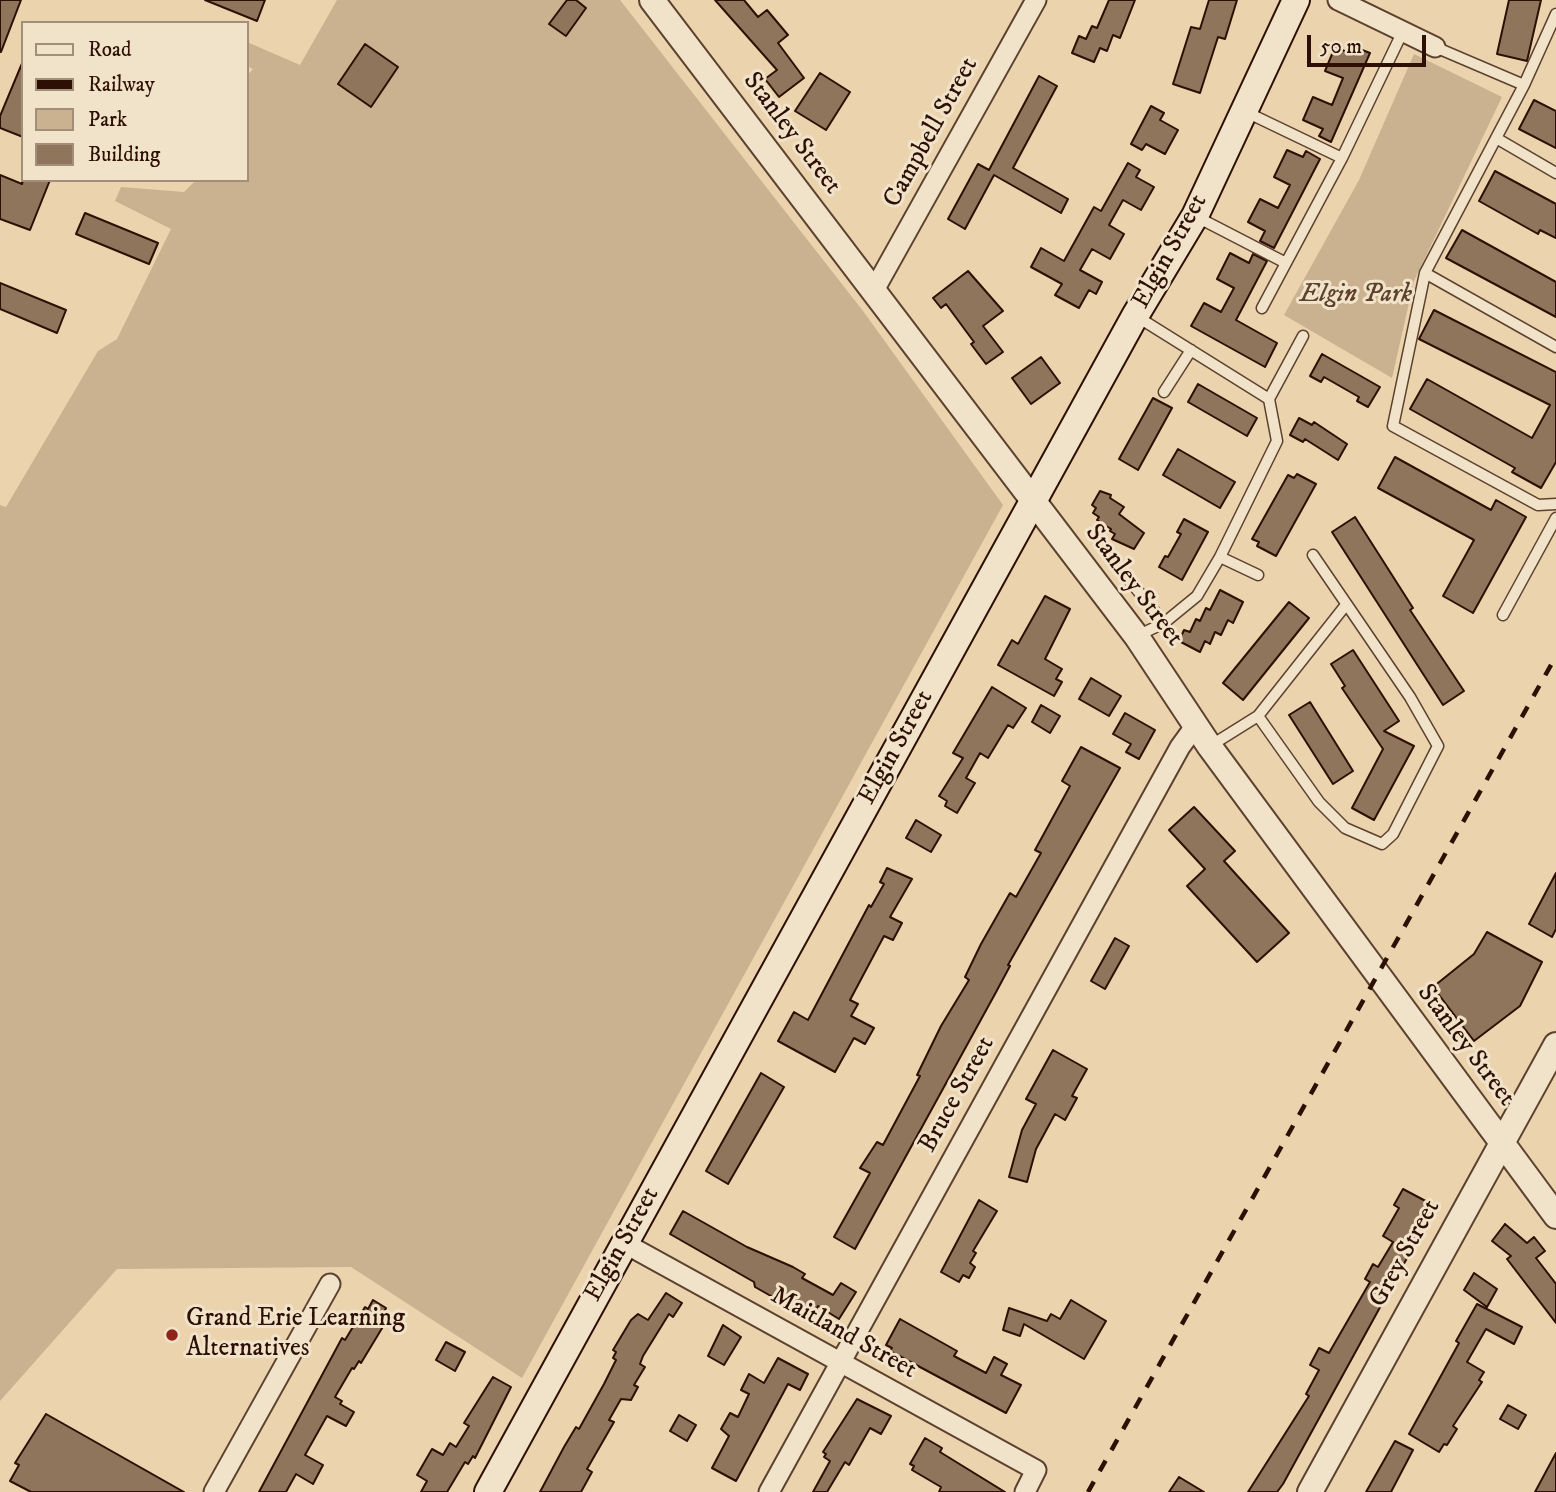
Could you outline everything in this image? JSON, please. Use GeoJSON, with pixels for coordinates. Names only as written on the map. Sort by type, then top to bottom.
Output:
{"type":"FeatureCollection","features":[{"type":"Feature","properties":{"kind":"main road","name":"Elgin Street"},"geometry":{"type":"LineString","coordinates":[[488,1492],[1135,316],[1195,216],[1296,0]]}},
{"type":"Feature","properties":{"kind":"street","name":"Stanley Street"},"geometry":{"type":"LineString","coordinates":[[652,0],[1137,637],[1210,747],[1556,1216]]}},
{"type":"Feature","properties":{"kind":"street","name":"Campbell Street"},"geometry":{"type":"LineString","coordinates":[[873,292],[1036,0]]}},
{"type":"Feature","properties":{"kind":"street"},"geometry":{"type":"LineString","coordinates":[[1338,0],[1435,47]]}},
{"type":"Feature","properties":{"kind":"street","name":"Bruce Street"},"geometry":{"type":"LineString","coordinates":[[769,1492],[1180,747],[1196,725]]}},
{"type":"Feature","properties":{"kind":"street","name":"Grey Street"},"geometry":{"type":"LineString","coordinates":[[1310,1492],[1556,1045]]}},
{"type":"Feature","properties":{"kind":"street","name":"Maitland Street"},"geometry":{"type":"LineString","coordinates":[[624,1243],[1036,1470],[1025,1492]]}},
{"type":"Feature","properties":{"kind":"street"},"geometry":{"type":"LineString","coordinates":[[214,1492],[330,1284]]}},
{"type":"Feature","properties":{"kind":"lane"},"geometry":{"type":"LineString","coordinates":[[1556,14],[1524,85],[1424,273],[1393,426],[1538,505],[1556,504]]}},
{"type":"Feature","properties":{"kind":"lane"},"geometry":{"type":"LineString","coordinates":[[1262,308],[1342,158],[1403,31]]}},
{"type":"Feature","properties":{"kind":"lane"},"geometry":{"type":"LineString","coordinates":[[1435,47],[1524,85]]}},
{"type":"Feature","properties":{"kind":"lane"},"geometry":{"type":"LineString","coordinates":[[1244,111],[1342,158]]}},
{"type":"Feature","properties":{"kind":"lane"},"geometry":{"type":"LineString","coordinates":[[1496,138],[1556,173]]}},
{"type":"Feature","properties":{"kind":"lane"},"geometry":{"type":"LineString","coordinates":[[1195,216],[1286,264]]}},
{"type":"Feature","properties":{"kind":"lane"},"geometry":{"type":"LineString","coordinates":[[1424,273],[1556,347]]}},
{"type":"Feature","properties":{"kind":"lane"},"geometry":{"type":"LineString","coordinates":[[1135,316],[1269,399]]}},
{"type":"Feature","properties":{"kind":"lane"},"geometry":{"type":"LineString","coordinates":[[1137,637],[1164,623],[1197,596],[1220,557],[1277,440],[1269,399],[1303,335]]}},
{"type":"Feature","properties":{"kind":"lane"},"geometry":{"type":"LineString","coordinates":[[1164,392],[1191,350]]}},
{"type":"Feature","properties":{"kind":"lane"},"geometry":{"type":"LineString","coordinates":[[1503,615],[1556,518]]}},
{"type":"Feature","properties":{"kind":"lane"},"geometry":{"type":"LineString","coordinates":[[1258,716],[1319,802],[1345,828],[1382,844],[1393,834],[1438,747],[1410,696],[1312,555]]}},
{"type":"Feature","properties":{"kind":"lane"},"geometry":{"type":"LineString","coordinates":[[1220,557],[1258,575]]}},
{"type":"Feature","properties":{"kind":"lane"},"geometry":{"type":"LineString","coordinates":[[1117,565],[1164,623]]}},
{"type":"Feature","properties":{"kind":"lane"},"geometry":{"type":"LineString","coordinates":[[1210,747],[1258,716],[1345,606]]}},
{"type":"Feature","properties":{"kind":"green space"},"geometry":{"type":"Polygon","coordinates":[[[337,0],[620,0],[863,311],[1003,505],[522,1378],[351,1267],[117,1269],[0,1401],[0,505],[6,507],[98,351],[117,339],[171,229],[115,201],[121,187],[184,192],[194,182],[248,182],[248,75],[253,69],[248,66],[248,42],[300,65],[337,0]]]}},
{"type":"Feature","properties":{"kind":"green space","name":"Elgin Park"},"geometry":{"type":"Polygon","coordinates":[[[1414,54],[1502,97],[1414,281],[1392,378],[1284,315],[1359,180],[1414,54]]]}},
{"type":"Feature","properties":{"kind":"building"},"geometry":{"type":"Polygon","coordinates":[[[0,0],[21,0],[1,52],[0,52],[0,0]]]}},
{"type":"Feature","properties":{"kind":"building"},"geometry":{"type":"Polygon","coordinates":[[[205,0],[265,0],[257,21],[205,0]]]}},
{"type":"Feature","properties":{"kind":"building"},"geometry":{"type":"Polygon","coordinates":[[[567,0],[576,0],[586,8],[566,36],[549,24],[567,0]]]}},
{"type":"Feature","properties":{"kind":"building"},"geometry":{"type":"Polygon","coordinates":[[[715,0],[744,0],[758,17],[767,10],[788,35],[778,43],[804,78],[779,97],[765,79],[777,70],[715,0]]]}},
{"type":"Feature","properties":{"kind":"building"},"geometry":{"type":"Polygon","coordinates":[[[1109,0],[1135,0],[1120,38],[1113,35],[1107,51],[1100,48],[1094,62],[1072,53],[1079,36],[1086,39],[1092,26],[1097,28],[1109,0]]]}},
{"type":"Feature","properties":{"kind":"building"},"geometry":{"type":"Polygon","coordinates":[[[1209,0],[1237,0],[1225,39],[1218,37],[1200,93],[1173,84],[1191,27],[1200,29],[1209,0]]]}},
{"type":"Feature","properties":{"kind":"building"},"geometry":{"type":"Polygon","coordinates":[[[1509,0],[1541,0],[1527,61],[1497,54],[1509,0]]]}},
{"type":"Feature","properties":{"kind":"building"},"geometry":{"type":"Polygon","coordinates":[[[365,44],[398,67],[371,107],[338,84],[365,44]]]}},
{"type":"Feature","properties":{"kind":"building"},"geometry":{"type":"Polygon","coordinates":[[[1335,47],[1354,55],[1357,48],[1370,53],[1331,142],[1319,136],[1323,129],[1303,120],[1313,97],[1332,105],[1343,78],[1325,71],[1335,47]]]}},
{"type":"Feature","properties":{"kind":"building"},"geometry":{"type":"Polygon","coordinates":[[[21,66],[21,136],[0,128],[0,116],[21,66]]]}},
{"type":"Feature","properties":{"kind":"building"},"geometry":{"type":"Polygon","coordinates":[[[820,73],[850,92],[826,130],[795,111],[820,73]]]}},
{"type":"Feature","properties":{"kind":"building"},"geometry":{"type":"Polygon","coordinates":[[[1039,76],[1057,86],[1013,168],[1068,199],[1061,213],[994,175],[965,229],[948,219],[978,164],[989,170],[1039,76]]]}},
{"type":"Feature","properties":{"kind":"building"},"geometry":{"type":"Polygon","coordinates":[[[1534,100],[1556,111],[1556,148],[1519,129],[1534,100]]]}},
{"type":"Feature","properties":{"kind":"building"},"geometry":{"type":"Polygon","coordinates":[[[1151,106],[1164,113],[1160,120],[1178,130],[1165,154],[1146,144],[1142,150],[1131,144],[1151,106]]]}},
{"type":"Feature","properties":{"kind":"building"},"geometry":{"type":"Polygon","coordinates":[[[1287,150],[1303,157],[1306,151],[1320,159],[1274,248],[1260,241],[1265,231],[1248,222],[1260,199],[1278,208],[1290,185],[1274,177],[1287,150]]]}},
{"type":"Feature","properties":{"kind":"building"},"geometry":{"type":"Polygon","coordinates":[[[1128,163],[1140,170],[1136,177],[1154,187],[1141,210],[1123,200],[1109,225],[1124,234],[1110,259],[1092,249],[1080,270],[1102,282],[1096,294],[1089,290],[1079,308],[1055,295],[1062,284],[1031,267],[1041,248],[1064,261],[1094,207],[1101,211],[1128,163]]]}},
{"type":"Feature","properties":{"kind":"building"},"geometry":{"type":"Polygon","coordinates":[[[1495,171],[1556,204],[1556,238],[1540,230],[1538,234],[1479,201],[1495,171]]]}},
{"type":"Feature","properties":{"kind":"building"},"geometry":{"type":"Polygon","coordinates":[[[0,175],[22,184],[49,182],[30,230],[0,219],[0,175]]]}},
{"type":"Feature","properties":{"kind":"building"},"geometry":{"type":"Polygon","coordinates":[[[85,213],[158,243],[149,264],[76,234],[85,213]]]}},
{"type":"Feature","properties":{"kind":"building"},"geometry":{"type":"Polygon","coordinates":[[[1462,230],[1556,282],[1556,317],[1446,258],[1462,230]]]}},
{"type":"Feature","properties":{"kind":"building"},"geometry":{"type":"Polygon","coordinates":[[[1230,253],[1249,263],[1253,254],[1267,261],[1236,320],[1277,343],[1265,367],[1191,326],[1204,303],[1221,312],[1234,288],[1217,279],[1230,253]]]}},
{"type":"Feature","properties":{"kind":"building"},"geometry":{"type":"Polygon","coordinates":[[[968,271],[1003,311],[983,326],[1003,352],[986,364],[971,344],[974,342],[946,304],[941,308],[933,298],[968,271]]]}},
{"type":"Feature","properties":{"kind":"building"},"geometry":{"type":"Polygon","coordinates":[[[0,283],[66,310],[57,333],[0,309],[0,283]]]}},
{"type":"Feature","properties":{"kind":"building"},"geometry":{"type":"Polygon","coordinates":[[[1434,310],[1556,372],[1556,462],[1541,488],[1512,472],[1515,468],[1410,409],[1427,379],[1532,438],[1550,405],[1419,339],[1434,310]]]}},
{"type":"Feature","properties":{"kind":"building"},"geometry":{"type":"Polygon","coordinates":[[[1322,354],[1380,387],[1368,407],[1357,401],[1359,397],[1324,377],[1321,382],[1310,376],[1322,354]]]}},
{"type":"Feature","properties":{"kind":"building"},"geometry":{"type":"Polygon","coordinates":[[[1041,357],[1060,383],[1031,404],[1012,378],[1041,357]]]}},
{"type":"Feature","properties":{"kind":"building"},"geometry":{"type":"Polygon","coordinates":[[[1198,384],[1257,418],[1247,436],[1188,402],[1198,384]]]}},
{"type":"Feature","properties":{"kind":"building"},"geometry":{"type":"Polygon","coordinates":[[[1153,398],[1172,408],[1138,470],[1119,459],[1153,398]]]}},
{"type":"Feature","properties":{"kind":"building"},"geometry":{"type":"Polygon","coordinates":[[[1299,418],[1312,425],[1314,422],[1347,444],[1338,460],[1305,439],[1303,442],[1290,435],[1299,418]]]}},
{"type":"Feature","properties":{"kind":"building"},"geometry":{"type":"Polygon","coordinates":[[[1178,449],[1235,482],[1220,508],[1163,475],[1178,449]]]}},
{"type":"Feature","properties":{"kind":"building"},"geometry":{"type":"Polygon","coordinates":[[[1395,457],[1491,510],[1496,500],[1526,517],[1473,613],[1443,596],[1474,540],[1378,488],[1395,457]]]}},
{"type":"Feature","properties":{"kind":"building"},"geometry":{"type":"Polygon","coordinates":[[[1297,474],[1316,484],[1276,556],[1257,546],[1259,542],[1252,539],[1288,475],[1294,478],[1297,474]]]}},
{"type":"Feature","properties":{"kind":"building"},"geometry":{"type":"Polygon","coordinates":[[[1100,491],[1111,495],[1110,498],[1124,507],[1119,514],[1144,533],[1134,549],[1112,539],[1115,534],[1097,520],[1099,517],[1093,513],[1096,508],[1092,505],[1100,491]]]}},
{"type":"Feature","properties":{"kind":"building"},"geometry":{"type":"Polygon","coordinates":[[[1355,517],[1413,608],[1410,610],[1464,691],[1443,705],[1332,532],[1355,517]]]}},
{"type":"Feature","properties":{"kind":"building"},"geometry":{"type":"Polygon","coordinates":[[[1184,519],[1208,532],[1182,580],[1159,567],[1181,534],[1177,532],[1184,519]]]}},
{"type":"Feature","properties":{"kind":"building"},"geometry":{"type":"Polygon","coordinates":[[[1220,590],[1243,602],[1233,623],[1228,620],[1221,635],[1215,632],[1210,644],[1205,641],[1200,652],[1179,641],[1184,630],[1190,632],[1196,619],[1200,621],[1206,608],[1210,610],[1220,590]]]}},
{"type":"Feature","properties":{"kind":"building"},"geometry":{"type":"Polygon","coordinates":[[[1045,596],[1070,609],[1045,659],[1062,669],[1056,679],[1062,682],[1054,696],[998,665],[1012,640],[1018,644],[1045,596]]]}},
{"type":"Feature","properties":{"kind":"building"},"geometry":{"type":"Polygon","coordinates":[[[1289,602],[1309,618],[1243,700],[1223,683],[1289,602]]]}},
{"type":"Feature","properties":{"kind":"building"},"geometry":{"type":"Polygon","coordinates":[[[1353,650],[1399,721],[1384,731],[1414,746],[1374,820],[1352,808],[1383,749],[1342,688],[1345,686],[1331,664],[1353,650]]]}},
{"type":"Feature","properties":{"kind":"building"},"geometry":{"type":"Polygon","coordinates":[[[1091,678],[1121,696],[1109,716],[1079,699],[1091,678]]]}},
{"type":"Feature","properties":{"kind":"building"},"geometry":{"type":"Polygon","coordinates":[[[992,687],[1026,708],[1013,728],[1008,725],[988,758],[980,753],[966,778],[975,783],[957,813],[945,806],[947,801],[939,796],[963,758],[953,753],[992,687]]]}},
{"type":"Feature","properties":{"kind":"building"},"geometry":{"type":"Polygon","coordinates":[[[1310,702],[1353,771],[1333,784],[1289,715],[1310,702]]]}},
{"type":"Feature","properties":{"kind":"building"},"geometry":{"type":"Polygon","coordinates":[[[1041,705],[1060,716],[1050,733],[1032,722],[1041,705]]]}},
{"type":"Feature","properties":{"kind":"building"},"geometry":{"type":"Polygon","coordinates":[[[1125,713],[1155,730],[1139,759],[1126,752],[1131,744],[1113,734],[1125,713]]]}},
{"type":"Feature","properties":{"kind":"building"},"geometry":{"type":"Polygon","coordinates":[[[1081,747],[1120,768],[1008,965],[1010,966],[995,994],[855,1249],[834,1237],[870,1173],[860,1168],[877,1142],[883,1145],[920,1076],[917,1075],[941,1026],[969,980],[965,977],[981,944],[1010,893],[1016,897],[1041,853],[1035,850],[1070,786],[1062,781],[1081,747]]]}},
{"type":"Feature","properties":{"kind":"building"},"geometry":{"type":"Polygon","coordinates":[[[1194,807],[1235,851],[1224,861],[1289,933],[1257,962],[1187,886],[1205,869],[1169,830],[1194,807]]]}},
{"type":"Feature","properties":{"kind":"building"},"geometry":{"type":"Polygon","coordinates":[[[916,820],[941,835],[931,852],[906,838],[916,820]]]}},
{"type":"Feature","properties":{"kind":"building"},"geometry":{"type":"Polygon","coordinates":[[[887,868],[912,879],[890,917],[902,923],[893,940],[884,936],[850,1000],[858,1004],[851,1016],[874,1028],[865,1044],[854,1038],[835,1072],[778,1041],[794,1012],[808,1020],[869,905],[871,907],[884,884],[880,882],[887,868]]]}},
{"type":"Feature","properties":{"kind":"building"},"geometry":{"type":"Polygon","coordinates":[[[1556,873],[1556,929],[1552,937],[1529,924],[1556,873]]]}},
{"type":"Feature","properties":{"kind":"building"},"geometry":{"type":"Polygon","coordinates":[[[1487,932],[1542,962],[1520,1006],[1474,1041],[1433,987],[1474,954],[1487,932]]]}},
{"type":"Feature","properties":{"kind":"building"},"geometry":{"type":"Polygon","coordinates":[[[1115,938],[1129,946],[1105,989],[1091,981],[1115,938]]]}},
{"type":"Feature","properties":{"kind":"building"},"geometry":{"type":"Polygon","coordinates":[[[1053,1050],[1087,1069],[1072,1096],[1077,1098],[1065,1120],[1055,1114],[1036,1149],[1027,1182],[1009,1177],[1022,1130],[1036,1104],[1026,1099],[1053,1050]]]}},
{"type":"Feature","properties":{"kind":"building"},"geometry":{"type":"Polygon","coordinates":[[[761,1073],[784,1087],[728,1184],[706,1171],[761,1073]]]}},
{"type":"Feature","properties":{"kind":"building"},"geometry":{"type":"Polygon","coordinates":[[[1403,1189],[1435,1206],[1283,1484],[1277,1492],[1248,1492],[1309,1396],[1306,1394],[1319,1370],[1310,1365],[1319,1348],[1329,1353],[1370,1282],[1365,1279],[1373,1264],[1378,1267],[1393,1242],[1383,1236],[1399,1208],[1394,1205],[1403,1189]]]}},
{"type":"Feature","properties":{"kind":"building"},"geometry":{"type":"Polygon","coordinates":[[[979,1200],[997,1211],[973,1251],[976,1253],[970,1263],[975,1267],[969,1278],[963,1275],[959,1282],[941,1272],[979,1200]]]}},
{"type":"Feature","properties":{"kind":"building"},"geometry":{"type":"Polygon","coordinates":[[[683,1211],[747,1247],[793,1267],[805,1274],[802,1278],[833,1295],[841,1283],[856,1292],[839,1319],[818,1306],[813,1315],[787,1301],[785,1304],[755,1287],[754,1282],[670,1234],[683,1211]]]}},
{"type":"Feature","properties":{"kind":"building"},"geometry":{"type":"Polygon","coordinates":[[[1505,1224],[1527,1243],[1534,1237],[1545,1251],[1536,1258],[1556,1284],[1556,1323],[1507,1259],[1511,1256],[1492,1241],[1505,1224]]]}},
{"type":"Feature","properties":{"kind":"building"},"geometry":{"type":"Polygon","coordinates":[[[1474,1273],[1497,1289],[1487,1307],[1464,1290],[1474,1273]]]}},
{"type":"Feature","properties":{"kind":"building"},"geometry":{"type":"Polygon","coordinates":[[[666,1293],[682,1303],[673,1317],[669,1314],[643,1356],[640,1364],[645,1367],[634,1385],[638,1387],[631,1400],[621,1399],[609,1420],[614,1422],[587,1469],[592,1472],[581,1492],[540,1492],[564,1447],[576,1427],[579,1429],[604,1384],[616,1360],[613,1358],[616,1352],[613,1350],[631,1320],[638,1314],[648,1320],[666,1293]]]}},
{"type":"Feature","properties":{"kind":"building"},"geometry":{"type":"Polygon","coordinates":[[[373,1300],[386,1308],[382,1317],[387,1320],[361,1363],[359,1361],[354,1369],[352,1368],[335,1397],[342,1401],[340,1404],[354,1412],[346,1426],[327,1416],[305,1455],[323,1465],[313,1484],[296,1474],[286,1492],[259,1492],[342,1338],[345,1340],[365,1307],[368,1309],[373,1300]]]}},
{"type":"Feature","properties":{"kind":"building"},"geometry":{"type":"Polygon","coordinates":[[[1071,1300],[1106,1321],[1084,1359],[1024,1324],[1020,1336],[1003,1330],[1009,1308],[1047,1321],[1051,1314],[1060,1319],[1071,1300]]]}},
{"type":"Feature","properties":{"kind":"building"},"geometry":{"type":"Polygon","coordinates":[[[1477,1304],[1522,1327],[1514,1344],[1486,1329],[1467,1362],[1484,1372],[1479,1380],[1482,1382],[1453,1426],[1457,1429],[1439,1452],[1409,1434],[1459,1343],[1456,1341],[1477,1304]]]}},
{"type":"Feature","properties":{"kind":"building"},"geometry":{"type":"Polygon","coordinates":[[[900,1319],[957,1351],[954,1356],[986,1373],[994,1357],[1007,1364],[1001,1375],[1021,1385],[1006,1413],[890,1351],[892,1348],[886,1345],[900,1319]]]}},
{"type":"Feature","properties":{"kind":"building"},"geometry":{"type":"Polygon","coordinates":[[[723,1325],[741,1337],[724,1365],[708,1356],[723,1325]]]}},
{"type":"Feature","properties":{"kind":"building"},"geometry":{"type":"Polygon","coordinates":[[[446,1342],[465,1352],[455,1371],[436,1360],[446,1342]]]}},
{"type":"Feature","properties":{"kind":"building"},"geometry":{"type":"Polygon","coordinates":[[[778,1358],[808,1374],[800,1390],[788,1384],[736,1481],[712,1468],[729,1436],[721,1429],[730,1413],[738,1417],[749,1394],[741,1390],[749,1374],[764,1383],[778,1358]]]}},
{"type":"Feature","properties":{"kind":"building"},"geometry":{"type":"Polygon","coordinates":[[[493,1377],[511,1387],[475,1458],[473,1456],[468,1464],[465,1462],[447,1492],[421,1492],[427,1481],[417,1475],[432,1449],[443,1455],[450,1443],[456,1447],[469,1426],[464,1423],[493,1377]]]}},
{"type":"Feature","properties":{"kind":"building"},"geometry":{"type":"Polygon","coordinates":[[[857,1399],[891,1416],[881,1434],[870,1428],[849,1465],[845,1462],[827,1492],[813,1492],[830,1461],[824,1457],[826,1454],[823,1452],[857,1399]]]}},
{"type":"Feature","properties":{"kind":"building"},"geometry":{"type":"Polygon","coordinates":[[[1508,1405],[1526,1415],[1518,1429],[1500,1419],[1508,1405]]]}},
{"type":"Feature","properties":{"kind":"building"},"geometry":{"type":"Polygon","coordinates":[[[46,1414],[184,1492],[31,1492],[10,1481],[19,1465],[15,1463],[46,1414]]]}},
{"type":"Feature","properties":{"kind":"building"},"geometry":{"type":"Polygon","coordinates":[[[679,1415],[696,1425],[687,1441],[670,1431],[679,1415]]]}},
{"type":"Feature","properties":{"kind":"building"},"geometry":{"type":"Polygon","coordinates":[[[925,1438],[942,1448],[940,1452],[1005,1492],[939,1492],[941,1487],[912,1470],[914,1466],[910,1464],[925,1438]]]}},
{"type":"Feature","properties":{"kind":"building"},"geometry":{"type":"Polygon","coordinates":[[[1395,1441],[1413,1450],[1391,1492],[1366,1492],[1395,1441]]]}},
{"type":"Feature","properties":{"kind":"building"},"geometry":{"type":"Polygon","coordinates":[[[1556,1453],[1556,1492],[1535,1492],[1556,1453]]]}},
{"type":"Feature","properties":{"kind":"building"},"geometry":{"type":"Polygon","coordinates":[[[1179,1477],[1204,1492],[1169,1492],[1179,1477]]]}},
{"type":"Feature","properties":{"kind":"railway"},"geometry":{"type":"LineString","coordinates":[[1088,1492],[1556,656]]}},
{"type":"Feature","properties":{"kind":"place","name":"Grand Erie Learning Alternatives"},"geometry":{"type":"Point","coordinates":[172,1335]}}]}
